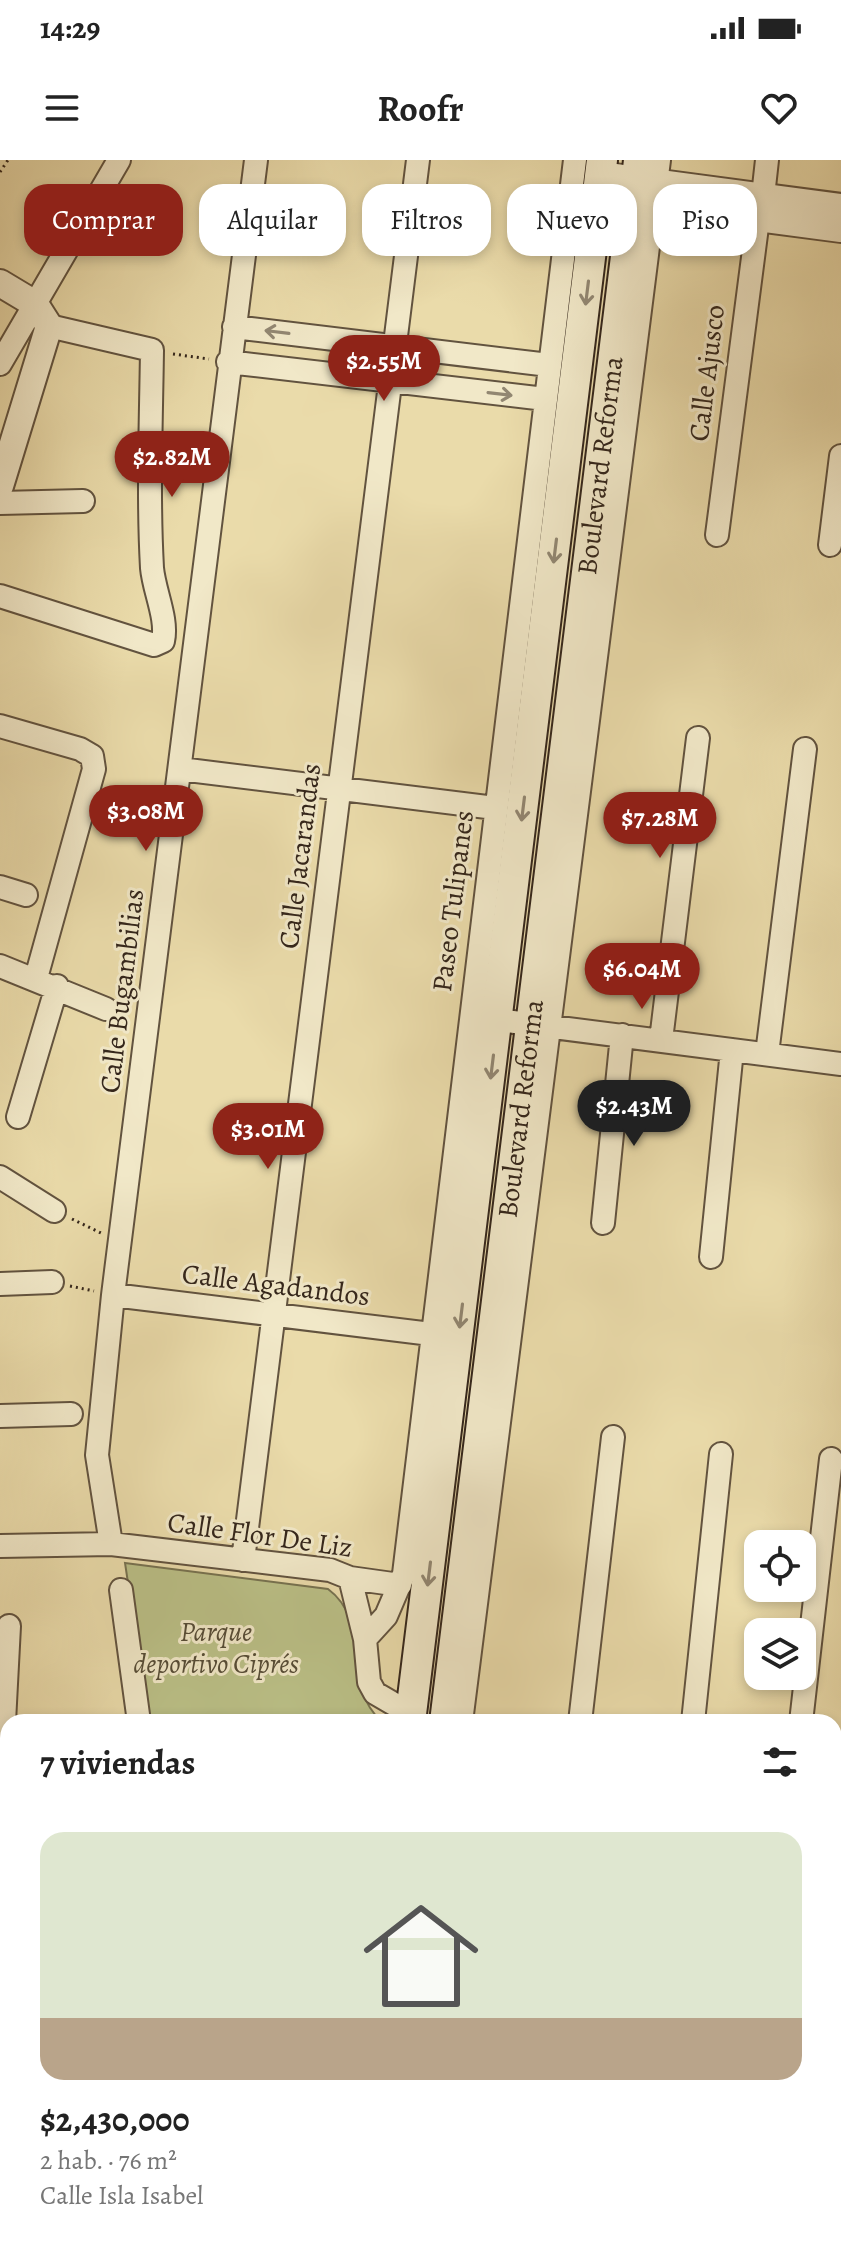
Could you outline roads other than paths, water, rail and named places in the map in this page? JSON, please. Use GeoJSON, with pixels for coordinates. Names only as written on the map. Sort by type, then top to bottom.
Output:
{"type":"FeatureCollection","features":[{"type":"Feature","properties":{"kind":"main road","name":"Boulevard Reforma"},"geometry":{"type":"LineString","coordinates":[[411,1714],[498,1020],[594,173]]}},
{"type":"Feature","properties":{"kind":"main road","name":"Boulevard Reforma"},"geometry":{"type":"LineString","coordinates":[[453,1714],[646,181]]}},
{"type":"Feature","properties":{"kind":"street"},"geometry":{"type":"LineString","coordinates":[[0,364],[119,160]]}},
{"type":"Feature","properties":{"kind":"street","name":"Calle Bugambilias"},"geometry":{"type":"LineString","coordinates":[[111,1544],[97,1455],[113,1295],[228,362],[256,160]]}},
{"type":"Feature","properties":{"kind":"street","name":"Calle Jacarandas"},"geometry":{"type":"LineString","coordinates":[[243,1560],[418,160]]}},
{"type":"Feature","properties":{"kind":"street","name":"Calle Ajusco"},"geometry":{"type":"LineString","coordinates":[[717,535],[767,160]]}},
{"type":"Feature","properties":{"kind":"street"},"geometry":{"type":"LineString","coordinates":[[594,173],[646,181],[841,229]]}},
{"type":"Feature","properties":{"kind":"street","name":"Paseo Tulipanes"},"geometry":{"type":"LineString","coordinates":[[365,1639],[386,1616],[400,1585],[549,365],[594,173]]}},
{"type":"Feature","properties":{"kind":"street"},"geometry":{"type":"LineString","coordinates":[[760,207],[841,207]]}},
{"type":"Feature","properties":{"kind":"street"},"geometry":{"type":"LineString","coordinates":[[0,283],[35,304],[49,326],[152,350],[149,502],[153,584],[165,632],[163,641],[154,645],[0,596]]}},
{"type":"Feature","properties":{"kind":"street"},"geometry":{"type":"LineString","coordinates":[[0,486],[49,326]]}},
{"type":"Feature","properties":{"kind":"street"},"geometry":{"type":"LineString","coordinates":[[234,327],[549,365]]}},
{"type":"Feature","properties":{"kind":"street"},"geometry":{"type":"LineString","coordinates":[[228,362],[545,399]]}},
{"type":"Feature","properties":{"kind":"street"},"geometry":{"type":"LineString","coordinates":[[830,545],[841,456]]}},
{"type":"Feature","properties":{"kind":"street"},"geometry":{"type":"LineString","coordinates":[[0,503],[83,501]]}},
{"type":"Feature","properties":{"kind":"street"},"geometry":{"type":"LineString","coordinates":[[0,726],[80,749],[92,756],[94,769],[36,978]]}},
{"type":"Feature","properties":{"kind":"street"},"geometry":{"type":"LineString","coordinates":[[661,1040],[698,738]]}},
{"type":"Feature","properties":{"kind":"street"},"geometry":{"type":"LineString","coordinates":[[767,1054],[805,749]]}},
{"type":"Feature","properties":{"kind":"street"},"geometry":{"type":"LineString","coordinates":[[180,769],[495,808]]}},
{"type":"Feature","properties":{"kind":"street"},"geometry":{"type":"LineString","coordinates":[[0,887],[26,895]]}},
{"type":"Feature","properties":{"kind":"street"},"geometry":{"type":"LineString","coordinates":[[0,966],[57,986],[106,1009]]}},
{"type":"Feature","properties":{"kind":"street"},"geometry":{"type":"LineString","coordinates":[[18,1117],[57,986]]}},
{"type":"Feature","properties":{"kind":"street"},"geometry":{"type":"LineString","coordinates":[[498,1020],[841,1064]]}},
{"type":"Feature","properties":{"kind":"street"},"geometry":{"type":"LineString","coordinates":[[603,1223],[622,1035]]}},
{"type":"Feature","properties":{"kind":"street"},"geometry":{"type":"LineString","coordinates":[[711,1257],[732,1050]]}},
{"type":"Feature","properties":{"kind":"street"},"geometry":{"type":"LineString","coordinates":[[0,1177],[54,1211]]}},
{"type":"Feature","properties":{"kind":"street"},"geometry":{"type":"LineString","coordinates":[[0,1284],[52,1282]]}},
{"type":"Feature","properties":{"kind":"street","name":"Calle Agadandos"},"geometry":{"type":"LineString","coordinates":[[113,1295],[431,1334]]}},
{"type":"Feature","properties":{"kind":"street"},"geometry":{"type":"LineString","coordinates":[[0,1416],[71,1414]]}},
{"type":"Feature","properties":{"kind":"street"},"geometry":{"type":"LineString","coordinates":[[581,1714],[613,1437]]}},
{"type":"Feature","properties":{"kind":"street"},"geometry":{"type":"LineString","coordinates":[[694,1714],[721,1454]]}},
{"type":"Feature","properties":{"kind":"street"},"geometry":{"type":"LineString","coordinates":[[802,1714],[831,1459]]}},
{"type":"Feature","properties":{"kind":"street","name":"Calle Flor De Liz"},"geometry":{"type":"LineString","coordinates":[[0,1546],[111,1544],[330,1570],[350,1578],[400,1585]]}},
{"type":"Feature","properties":{"kind":"street"},"geometry":{"type":"LineString","coordinates":[[350,1578],[365,1639],[369,1682],[375,1693],[405,1714]]}},
{"type":"Feature","properties":{"kind":"street"},"geometry":{"type":"LineString","coordinates":[[121,1590],[138,1714]]}},
{"type":"Feature","properties":{"kind":"street"},"geometry":{"type":"LineString","coordinates":[[4,1714],[9,1626]]}},
{"type":"Feature","properties":{"kind":"park label","name":"Parque deportivo Ciprés"},"geometry":{"type":"Point","coordinates":[216,1648]}}]}
